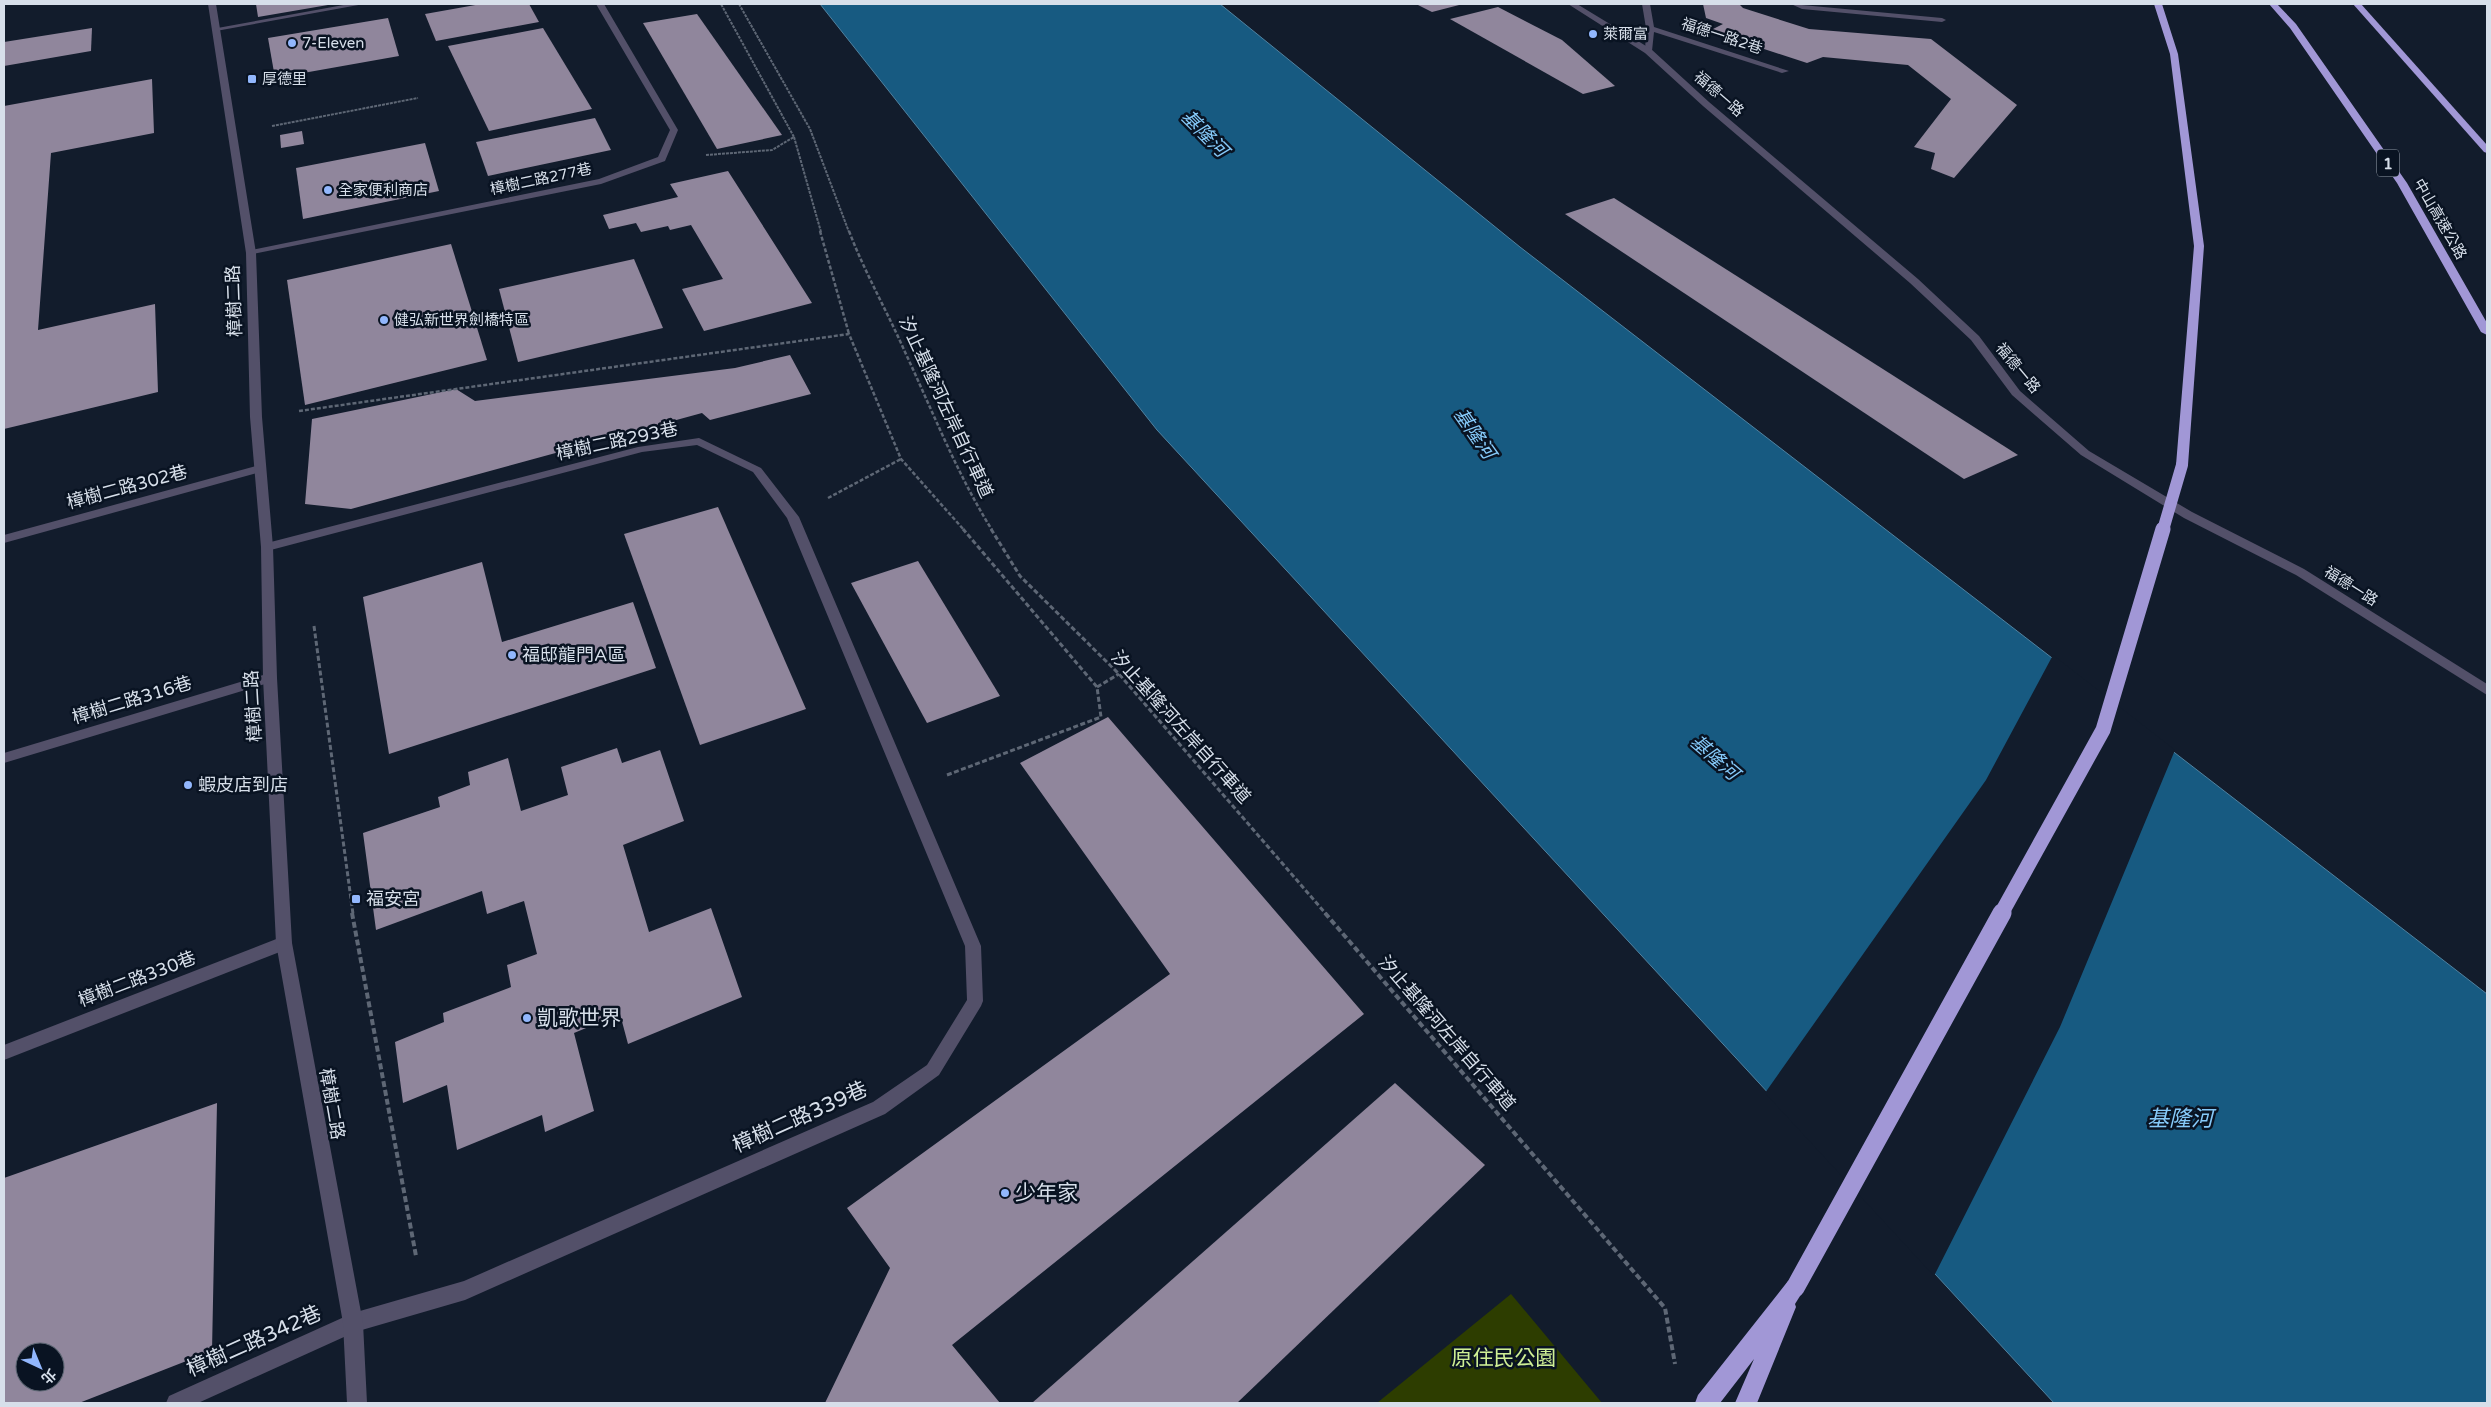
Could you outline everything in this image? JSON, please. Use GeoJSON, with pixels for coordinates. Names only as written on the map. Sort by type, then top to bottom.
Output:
{"type":"FeatureCollection","features":[{"type":"Feature","properties":{"kind":"highway"},"geometry":{"type":"LineString","coordinates":[[1746,1403],[1795,1288],[2103,730],[2182,465],[2199,246],[2174,54],[2158,4]]}},
{"type":"Feature","properties":{"kind":"highway","name":"中山高速公路"},"geometry":{"type":"LineString","coordinates":[[2273,4],[2293,26],[2402,183],[2487,332]]}},
{"type":"Feature","properties":{"kind":"highway"},"geometry":{"type":"LineString","coordinates":[[2357,4],[2487,150]]}},
{"type":"Feature","properties":{"kind":"highway"},"geometry":{"type":"LineString","coordinates":[[1706,1403],[1795,1288]]}},
{"type":"Feature","properties":{"kind":"street","name":"樟樹二路"},"geometry":{"type":"LineString","coordinates":[[212,4],[251,253],[260,469],[267,548],[270,678],[284,943],[353,1323],[357,1403]]}},
{"type":"Feature","properties":{"kind":"street"},"geometry":{"type":"LineString","coordinates":[[216,29],[360,4]]}},
{"type":"Feature","properties":{"kind":"street","name":"樟樹二路277巷"},"geometry":{"type":"LineString","coordinates":[[251,253],[601,181],[662,159],[674,130],[600,4]]}},
{"type":"Feature","properties":{"kind":"street","name":"福德一路"},"geometry":{"type":"LineString","coordinates":[[1572,4],[1648,50],[1706,104],[1914,281],[1975,338],[2016,393],[2084,453],[2188,515],[2300,572],[2487,690]]}},
{"type":"Feature","properties":{"kind":"street"},"geometry":{"type":"LineString","coordinates":[[1646,4],[1650,28],[1648,50]]}},
{"type":"Feature","properties":{"kind":"street"},"geometry":{"type":"LineString","coordinates":[[1795,4],[1802,7],[1942,20]]}},
{"type":"Feature","properties":{"kind":"street","name":"福德一路2巷"},"geometry":{"type":"LineString","coordinates":[[1650,28],[1785,71]]}},
{"type":"Feature","properties":{"kind":"street","name":"樟樹二路293巷"},"geometry":{"type":"LineString","coordinates":[[267,548],[642,449],[699,441],[758,470],[792,517],[889,749]]}},
{"type":"Feature","properties":{"kind":"street","name":"樟樹二路302巷"},"geometry":{"type":"LineString","coordinates":[[4,539],[260,469]]}},
{"type":"Feature","properties":{"kind":"street","name":"樟樹二路316巷"},"geometry":{"type":"LineString","coordinates":[[4,758],[270,678]]}},
{"type":"Feature","properties":{"kind":"street","name":"樟樹二路339巷"},"geometry":{"type":"LineString","coordinates":[[353,1323],[465,1290],[879,1108],[933,1070],[975,1001],[973,946],[889,749]]}},
{"type":"Feature","properties":{"kind":"street","name":"樟樹二路330巷"},"geometry":{"type":"LineString","coordinates":[[4,1052],[284,943]]}},
{"type":"Feature","properties":{"kind":"street","name":"樟樹二路342巷"},"geometry":{"type":"LineString","coordinates":[[176,1403],[353,1323]]}},
{"type":"Feature","properties":{"kind":"path"},"geometry":{"type":"LineString","coordinates":[[720,4],[794,137],[849,334]]}},
{"type":"Feature","properties":{"kind":"path","name":"汐止基隆河左岸自行車道"},"geometry":{"type":"LineString","coordinates":[[739,4],[810,129],[862,265],[899,338],[972,499],[1020,576],[1119,674],[1665,1308],[1676,1370]]}},
{"type":"Feature","properties":{"kind":"path"},"geometry":{"type":"LineString","coordinates":[[268,127],[418,98]]}},
{"type":"Feature","properties":{"kind":"path"},"geometry":{"type":"LineString","coordinates":[[703,155],[772,150],[794,137]]}},
{"type":"Feature","properties":{"kind":"path"},"geometry":{"type":"LineString","coordinates":[[792,517],[901,459]]}},
{"type":"Feature","properties":{"kind":"path"},"geometry":{"type":"LineString","coordinates":[[313,617],[356,940],[424,1302]]}},
{"type":"Feature","properties":{"kind":"path"},"geometry":{"type":"LineString","coordinates":[[1096,687],[1119,674]]}},
{"type":"Feature","properties":{"kind":"green space","name":"原住民公園"},"geometry":{"type":"Polygon","coordinates":[[[1511,1294],[1602,1403],[1377,1403],[1511,1294]]]}},
{"type":"Feature","properties":{"kind":"water","name":"基隆河"},"geometry":{"type":"Polygon","coordinates":[[[820,4],[1220,4],[1520,247],[2487,994],[2487,1403],[2054,1403],[1157,430],[820,4]]]}},
{"type":"Feature","properties":{"kind":"pier"},"geometry":{"type":"Polygon","coordinates":[[[2053,655],[2175,750],[2060,1027],[1934,1276],[1765,1093],[1986,780],[2053,655]]]}},
{"type":"Feature","properties":{"kind":"building"},"geometry":{"type":"Polygon","coordinates":[[[256,4],[328,4],[328,5],[258,17],[256,4]]]}},
{"type":"Feature","properties":{"kind":"building"},"geometry":{"type":"Polygon","coordinates":[[[481,4],[529,4],[539,22],[436,41],[425,14],[481,4]]]}},
{"type":"Feature","properties":{"kind":"building"},"geometry":{"type":"Polygon","coordinates":[[[1416,4],[1463,4],[1432,12],[1416,4]]]}},
{"type":"Feature","properties":{"kind":"building"},"geometry":{"type":"Polygon","coordinates":[[[1703,4],[1739,4],[1743,8],[1809,29],[1931,39],[2017,105],[1954,178],[1931,169],[1935,153],[1914,147],[1951,99],[1908,65],[1823,57],[1807,63],[1709,31],[1723,24],[1706,18],[1703,4]]]}},
{"type":"Feature","properties":{"kind":"building"},"geometry":{"type":"Polygon","coordinates":[[[1498,7],[1562,40],[1615,86],[1583,94],[1450,19],[1498,7]]]}},
{"type":"Feature","properties":{"kind":"building"},"geometry":{"type":"Polygon","coordinates":[[[697,14],[782,135],[717,149],[643,23],[697,14]]]}},
{"type":"Feature","properties":{"kind":"building"},"geometry":{"type":"Polygon","coordinates":[[[388,18],[399,56],[275,78],[268,38],[388,18]]]}},
{"type":"Feature","properties":{"kind":"building"},"geometry":{"type":"Polygon","coordinates":[[[92,28],[91,51],[4,66],[4,42],[92,28]]]}},
{"type":"Feature","properties":{"kind":"building"},"geometry":{"type":"Polygon","coordinates":[[[543,28],[592,109],[489,131],[448,46],[543,28]]]}},
{"type":"Feature","properties":{"kind":"building"},"geometry":{"type":"Polygon","coordinates":[[[152,79],[154,133],[51,153],[38,330],[155,304],[158,392],[4,429],[4,106],[152,79]]]}},
{"type":"Feature","properties":{"kind":"building"},"geometry":{"type":"Polygon","coordinates":[[[595,118],[611,150],[488,176],[476,142],[595,118]]]}},
{"type":"Feature","properties":{"kind":"building"},"geometry":{"type":"Polygon","coordinates":[[[302,131],[304,144],[281,148],[280,135],[302,131]]]}},
{"type":"Feature","properties":{"kind":"building"},"geometry":{"type":"Polygon","coordinates":[[[425,143],[439,191],[303,219],[296,168],[425,143]]]}},
{"type":"Feature","properties":{"kind":"building"},"geometry":{"type":"Polygon","coordinates":[[[728,171],[812,303],[704,331],[682,289],[723,279],[691,225],[670,230],[668,226],[641,232],[636,223],[609,229],[603,215],[678,197],[670,184],[728,171]]]}},
{"type":"Feature","properties":{"kind":"building"},"geometry":{"type":"Polygon","coordinates":[[[1614,198],[2018,455],[1964,479],[1565,214],[1614,198]]]}},
{"type":"Feature","properties":{"kind":"building","name":"健弘新世界劍橋特區"},"geometry":{"type":"Polygon","coordinates":[[[451,244],[487,360],[305,405],[287,280],[451,244]]]}},
{"type":"Feature","properties":{"kind":"building"},"geometry":{"type":"Polygon","coordinates":[[[634,259],[663,328],[518,362],[499,289],[634,259]]]}},
{"type":"Feature","properties":{"kind":"building"},"geometry":{"type":"Polygon","coordinates":[[[790,355],[811,394],[710,420],[702,413],[351,509],[305,504],[312,419],[456,389],[475,401],[735,368],[790,355]]]}},
{"type":"Feature","properties":{"kind":"building"},"geometry":{"type":"Polygon","coordinates":[[[718,507],[806,709],[700,745],[624,534],[718,507]]]}},
{"type":"Feature","properties":{"kind":"building"},"geometry":{"type":"Polygon","coordinates":[[[918,561],[1000,696],[927,723],[851,583],[918,561]]]}},
{"type":"Feature","properties":{"kind":"building","name":"福邸龍門A區"},"geometry":{"type":"Polygon","coordinates":[[[482,562],[502,642],[633,602],[656,668],[389,754],[363,597],[482,562]]]}},
{"type":"Feature","properties":{"kind":"building"},"geometry":{"type":"Polygon","coordinates":[[[1108,717],[1364,1014],[952,1345],[1000,1403],[825,1403],[890,1268],[847,1208],[1170,974],[1020,763],[1108,717]]]}},
{"type":"Feature","properties":{"kind":"building"},"geometry":{"type":"Polygon","coordinates":[[[617,748],[622,763],[660,750],[684,821],[623,845],[649,932],[711,908],[742,997],[628,1044],[620,1014],[574,1033],[594,1111],[545,1132],[542,1115],[457,1150],[447,1085],[403,1103],[395,1042],[444,1022],[443,1013],[511,987],[507,965],[537,954],[524,901],[487,914],[482,891],[376,930],[363,833],[440,807],[438,797],[470,785],[468,772],[508,758],[521,811],[568,795],[561,767],[617,748]]]}},
{"type":"Feature","properties":{"kind":"building"},"geometry":{"type":"Polygon","coordinates":[[[1395,1083],[1485,1165],[1237,1403],[1032,1403],[1395,1083]]]}},
{"type":"Feature","properties":{"kind":"building"},"geometry":{"type":"Polygon","coordinates":[[[217,1103],[212,1351],[79,1403],[4,1403],[4,1178],[217,1103]]]}},
{"type":"Feature","properties":{"kind":"place","name":"萊爾富"},"geometry":{"type":"Point","coordinates":[1593,34]}},
{"type":"Feature","properties":{"kind":"place","name":"7-Eleven"},"geometry":{"type":"Point","coordinates":[292,43]}},
{"type":"Feature","properties":{"kind":"place","name":"厚德里"},"geometry":{"type":"Point","coordinates":[252,79]}},
{"type":"Feature","properties":{"kind":"place","name":"全家便利商店"},"geometry":{"type":"Point","coordinates":[328,190]}},
{"type":"Feature","properties":{"kind":"place","name":"健弘新世界劍橋特區"},"geometry":{"type":"Point","coordinates":[384,320]}},
{"type":"Feature","properties":{"kind":"place","name":"福邸龍門A區"},"geometry":{"type":"Point","coordinates":[512,655]}},
{"type":"Feature","properties":{"kind":"place","name":"蝦皮店到店"},"geometry":{"type":"Point","coordinates":[188,785]}},
{"type":"Feature","properties":{"kind":"place","name":"福安宮"},"geometry":{"type":"Point","coordinates":[356,899]}},
{"type":"Feature","properties":{"kind":"place","name":"凱歌世界"},"geometry":{"type":"Point","coordinates":[527,1018]}},
{"type":"Feature","properties":{"kind":"place","name":"少年家"},"geometry":{"type":"Point","coordinates":[1005,1193]}}]}
